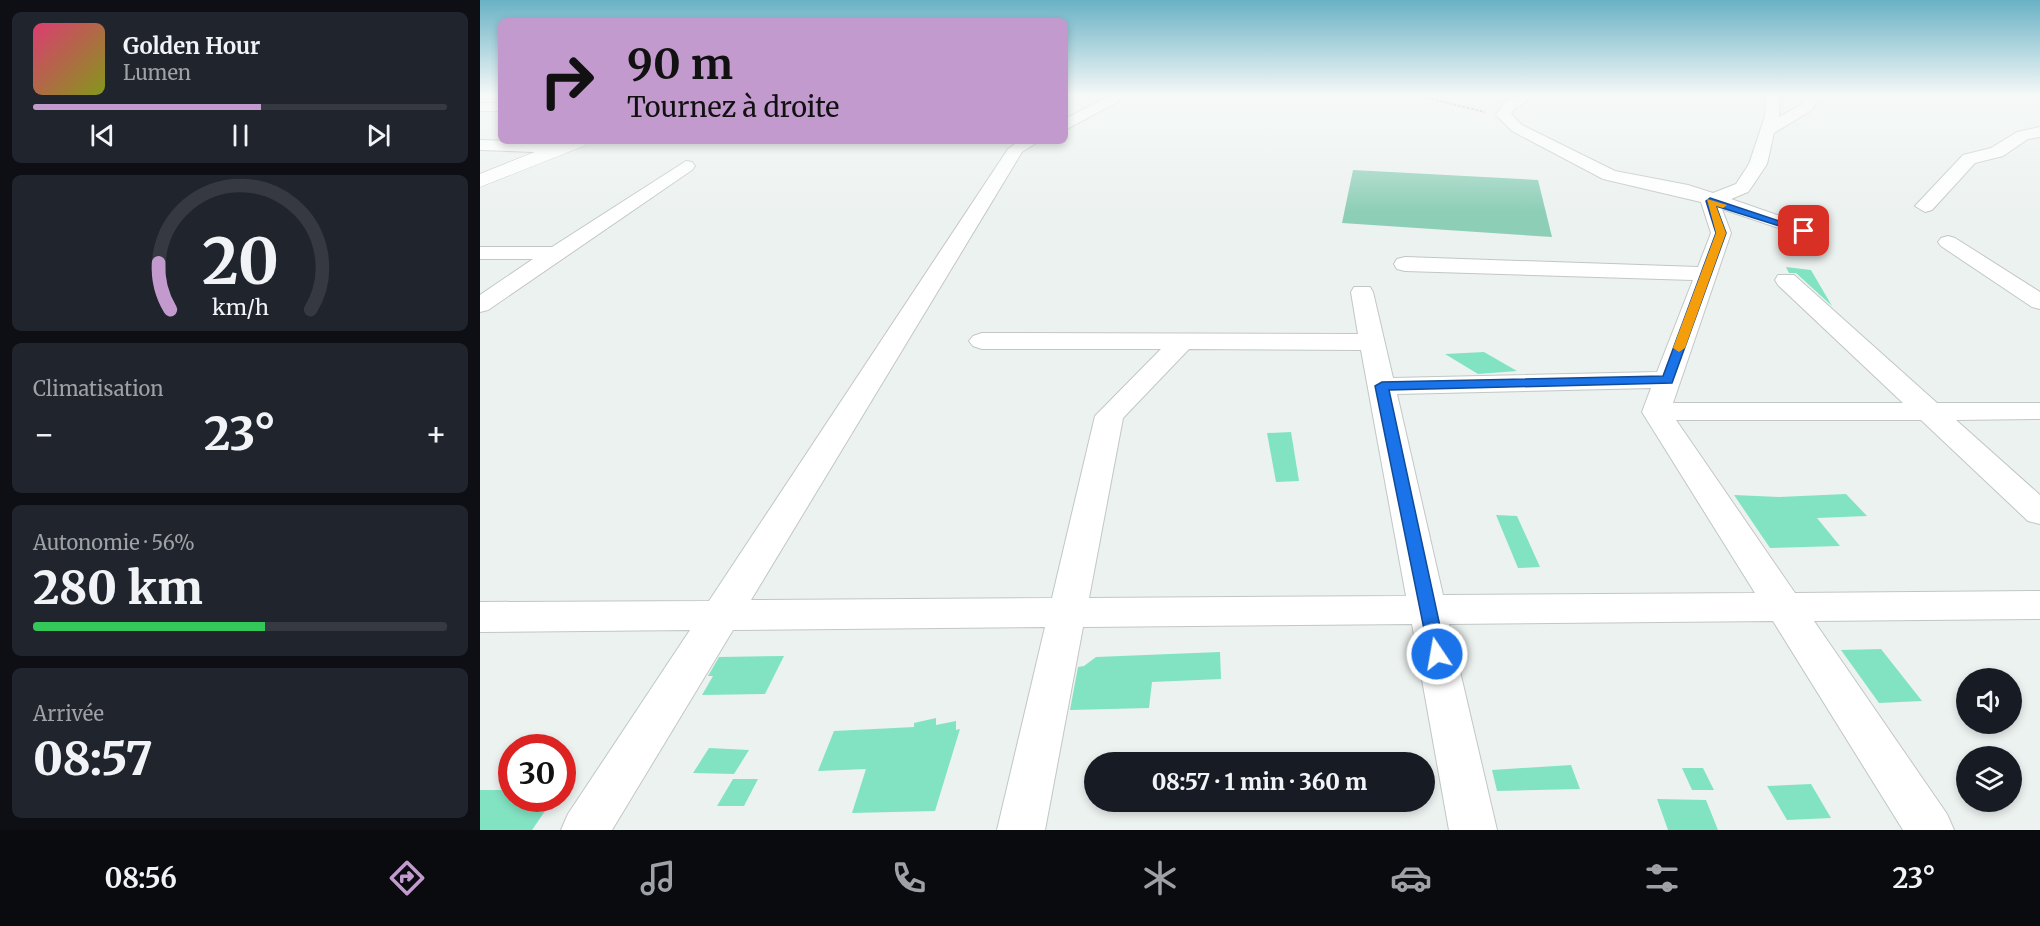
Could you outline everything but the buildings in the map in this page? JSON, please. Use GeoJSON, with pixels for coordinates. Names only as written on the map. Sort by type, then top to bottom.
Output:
{"type":"FeatureCollection","features":[{"type":"Feature","properties":{"kind":"main road"},"geometry":{"type":"LineString","coordinates":[[480,181],[571,144]]}},
{"type":"Feature","properties":{"kind":"street"},"geometry":{"type":"LineString","coordinates":[[1528,134],[1609,175],[1643,184],[1688,191],[1710,201],[1804,231]]}},
{"type":"Feature","properties":{"kind":"street"},"geometry":{"type":"LineString","coordinates":[[1710,201],[1742,188],[1758,164],[1766,134]]}},
{"type":"Feature","properties":{"kind":"street"},"geometry":{"type":"LineString","coordinates":[[1926,206],[1969,159],[1997,152],[2023,135],[2030,134]]}},
{"type":"Feature","properties":{"kind":"street"},"geometry":{"type":"LineString","coordinates":[[480,144],[561,148]]}},
{"type":"Feature","properties":{"kind":"street"},"geometry":{"type":"LineString","coordinates":[[585,830],[1016,149],[1025,144]]}},
{"type":"Feature","properties":{"kind":"street"},"geometry":{"type":"LineString","coordinates":[[480,305],[686,166]]}},
{"type":"Feature","properties":{"kind":"street"},"geometry":{"type":"LineString","coordinates":[[1710,201],[1721,233],[1662,396],[1784,607],[1930,830]]}},
{"type":"Feature","properties":{"kind":"street"},"geometry":{"type":"LineString","coordinates":[[1948,242],[2040,302]]}},
{"type":"Feature","properties":{"kind":"street"},"geometry":{"type":"LineString","coordinates":[[480,253],[557,253]]}},
{"type":"Feature","properties":{"kind":"street"},"geometry":{"type":"LineString","coordinates":[[1406,264],[1706,274]]}},
{"type":"Feature","properties":{"kind":"street"},"geometry":{"type":"LineString","coordinates":[[1786,280],[2040,513]]}},
{"type":"Feature","properties":{"kind":"street"},"geometry":{"type":"LineString","coordinates":[[2012,284],[2040,283]]}},
{"type":"Feature","properties":{"kind":"street"},"geometry":{"type":"LineString","coordinates":[[1362,292],[1473,830]]}},
{"type":"Feature","properties":{"kind":"street"},"geometry":{"type":"LineString","coordinates":[[982,341],[1373,342]]}},
{"type":"Feature","properties":{"kind":"street"},"geometry":{"type":"LineString","coordinates":[[1021,830],[1108,416],[1183,342]]}},
{"type":"Feature","properties":{"kind":"street"},"geometry":{"type":"LineString","coordinates":[[1382,386],[1662,396],[1929,412],[2040,411]]}},
{"type":"Feature","properties":{"kind":"street"},"geometry":{"type":"LineString","coordinates":[[480,617],[2040,605]]}},
{"type":"Feature","properties":{"kind":"green space"},"geometry":{"type":"Polygon","coordinates":[[[1353,170],[1538,180],[1552,237],[1342,223],[1353,170]]]}},
{"type":"Feature","properties":{"kind":"slow traffic"},"geometry":{"type":"LineString","coordinates":[[1679,348],[1721,233],[1710,201],[1723,205]]}},
{"type":"Feature","properties":{"kind":"route"},"geometry":{"type":"LineString","coordinates":[[1437,654],[1382,386],[1668,380],[1721,233],[1710,201],[1804,231]]}}]}
